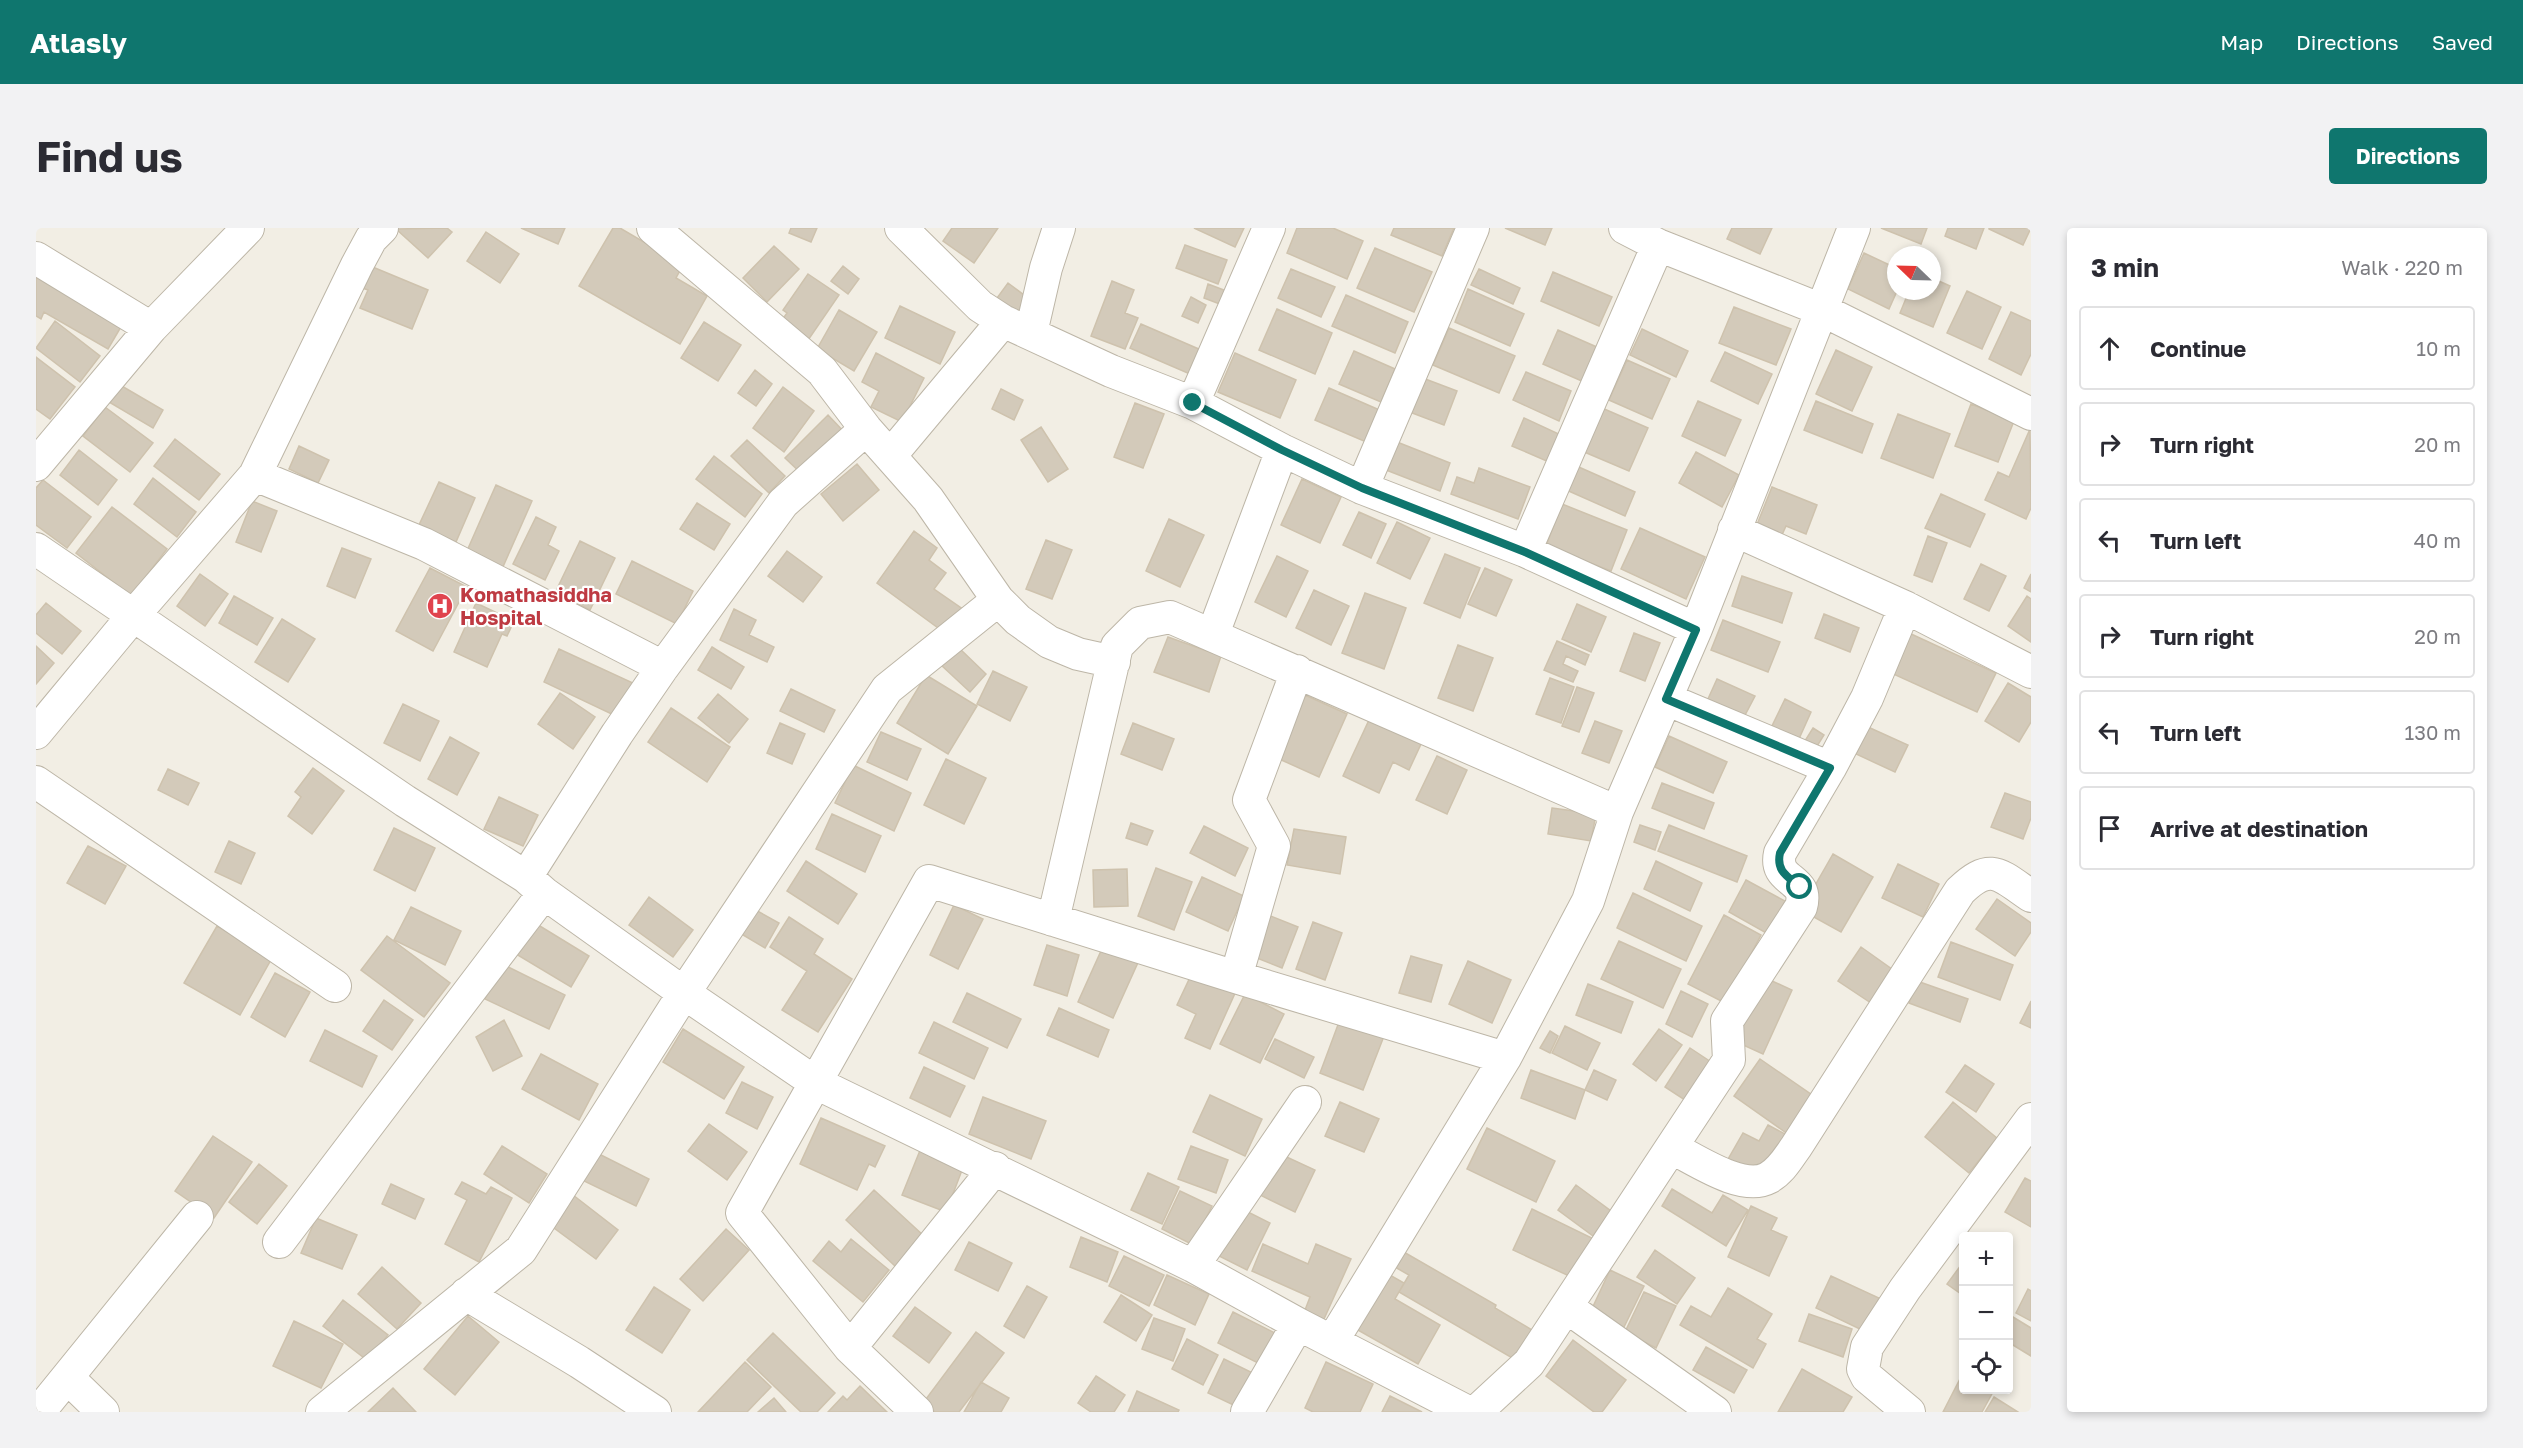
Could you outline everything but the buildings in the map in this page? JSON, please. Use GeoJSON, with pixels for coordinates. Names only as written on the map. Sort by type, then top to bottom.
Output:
{"type":"FeatureCollection","features":[{"type":"Feature","properties":{"kind":"street"},"geometry":{"type":"LineString","coordinates":[[36,465],[151,327],[248,228]]}},
{"type":"Feature","properties":{"kind":"street"},"geometry":{"type":"LineString","coordinates":[[36,732],[255,475],[357,265],[371,240],[382,228]]}},
{"type":"Feature","properties":{"kind":"street"},"geometry":{"type":"LineString","coordinates":[[653,228],[822,371],[866,429],[928,499],[998,600],[1018,620],[1049,642],[1078,654],[1114,662]]}},
{"type":"Feature","properties":{"kind":"street"},"geometry":{"type":"LineString","coordinates":[[901,228],[980,306],[1017,327],[1111,371],[1193,403],[1282,450],[1362,488],[1525,552],[1696,630]]}},
{"type":"Feature","properties":{"kind":"street"},"geometry":{"type":"LineString","coordinates":[[890,456],[1017,327],[1046,268],[1059,228]]}},
{"type":"Feature","properties":{"kind":"street"},"geometry":{"type":"LineString","coordinates":[[1193,403],[1269,228]]}},
{"type":"Feature","properties":{"kind":"street"},"geometry":{"type":"LineString","coordinates":[[1362,488],[1473,228]]}},
{"type":"Feature","properties":{"kind":"street"},"geometry":{"type":"LineString","coordinates":[[1625,228],[1658,245],[1822,310],[2031,414]]}},
{"type":"Feature","properties":{"kind":"street"},"geometry":{"type":"LineString","coordinates":[[1333,1340],[1504,1058],[1588,901],[1617,812],[1696,630],[1854,228]]}},
{"type":"Feature","properties":{"kind":"street"},"geometry":{"type":"LineString","coordinates":[[1525,552],[1658,245]]}},
{"type":"Feature","properties":{"kind":"street"},"geometry":{"type":"LineString","coordinates":[[36,258],[151,327]]}},
{"type":"Feature","properties":{"kind":"street"},"geometry":{"type":"LineString","coordinates":[[279,1242],[535,885],[617,734],[663,667],[783,503],[866,429]]}},
{"type":"Feature","properties":{"kind":"street"},"geometry":{"type":"LineString","coordinates":[[1213,634],[1282,450]]}},
{"type":"Feature","properties":{"kind":"street"},"geometry":{"type":"LineString","coordinates":[[255,475],[424,544],[663,667]]}},
{"type":"Feature","properties":{"kind":"street"},"geometry":{"type":"LineString","coordinates":[[1734,530],[1905,607],[2031,672]]}},
{"type":"Feature","properties":{"kind":"street"},"geometry":{"type":"LineString","coordinates":[[36,549],[405,801],[535,885],[684,993],[816,1083],[1193,1266],[1298,1324],[1333,1340],[1467,1412]]}},
{"type":"Feature","properties":{"kind":"street"},"geometry":{"type":"LineString","coordinates":[[322,1412],[521,1250],[684,993],[887,688],[998,600]]}},
{"type":"Feature","properties":{"kind":"street"},"geometry":{"type":"LineString","coordinates":[[1476,1412],[1530,1364],[1729,1060],[1727,1021],[1801,907],[1804,893],[1800,887],[1780,872],[1778,863],[1780,853],[1830,768],[1867,698],[1905,607]]}},
{"type":"Feature","properties":{"kind":"street"},"geometry":{"type":"LineString","coordinates":[[1053,920],[1117,646],[1140,623],[1170,616],[1617,812]]}},
{"type":"Feature","properties":{"kind":"street"},"geometry":{"type":"LineString","coordinates":[[1236,977],[1274,846],[1250,800],[1297,671]]}},
{"type":"Feature","properties":{"kind":"street"},"geometry":{"type":"LineString","coordinates":[[1666,699],[1830,768]]}},
{"type":"Feature","properties":{"kind":"street"},"geometry":{"type":"LineString","coordinates":[[36,782],[335,986]]}},
{"type":"Feature","properties":{"kind":"street"},"geometry":{"type":"LineString","coordinates":[[1672,1148],[1732,1178],[1750,1182],[1767,1179],[1781,1168],[1796,1147],[1960,891],[1971,880],[1983,874],[1993,873],[2031,896]]}},
{"type":"Feature","properties":{"kind":"street"},"geometry":{"type":"LineString","coordinates":[[917,1412],[850,1348],[742,1213],[929,881],[1504,1058]]}},
{"type":"Feature","properties":{"kind":"street"},"geometry":{"type":"LineString","coordinates":[[1193,1266],[1305,1102]]}},
{"type":"Feature","properties":{"kind":"street"},"geometry":{"type":"LineString","coordinates":[[1909,1412],[1867,1377],[1863,1369],[1867,1347],[1905,1289],[2031,1119]]}},
{"type":"Feature","properties":{"kind":"street"},"geometry":{"type":"LineString","coordinates":[[850,1348],[994,1168]]}},
{"type":"Feature","properties":{"kind":"street"},"geometry":{"type":"LineString","coordinates":[[39,1412],[197,1217]]}},
{"type":"Feature","properties":{"kind":"street"},"geometry":{"type":"LineString","coordinates":[[466,1294],[644,1409]]}},
{"type":"Feature","properties":{"kind":"street"},"geometry":{"type":"LineString","coordinates":[[1568,1308],[1715,1412]]}},
{"type":"Feature","properties":{"kind":"street"},"geometry":{"type":"LineString","coordinates":[[1247,1412],[1298,1324]]}},
{"type":"Feature","properties":{"kind":"street"},"geometry":{"type":"LineString","coordinates":[[68,1378],[103,1412]]}},
{"type":"Feature","properties":{"kind":"place","name":"Komathasiddha Hospital"},"geometry":{"type":"Point","coordinates":[440,606]}},
{"type":"Feature","properties":{"kind":"route"},"geometry":{"type":"LineString","coordinates":[[1193,403],[1282,450],[1362,488],[1525,552],[1696,630],[1666,699],[1830,768],[1780,853],[1778,863],[1780,872],[1800,887]]}}]}
